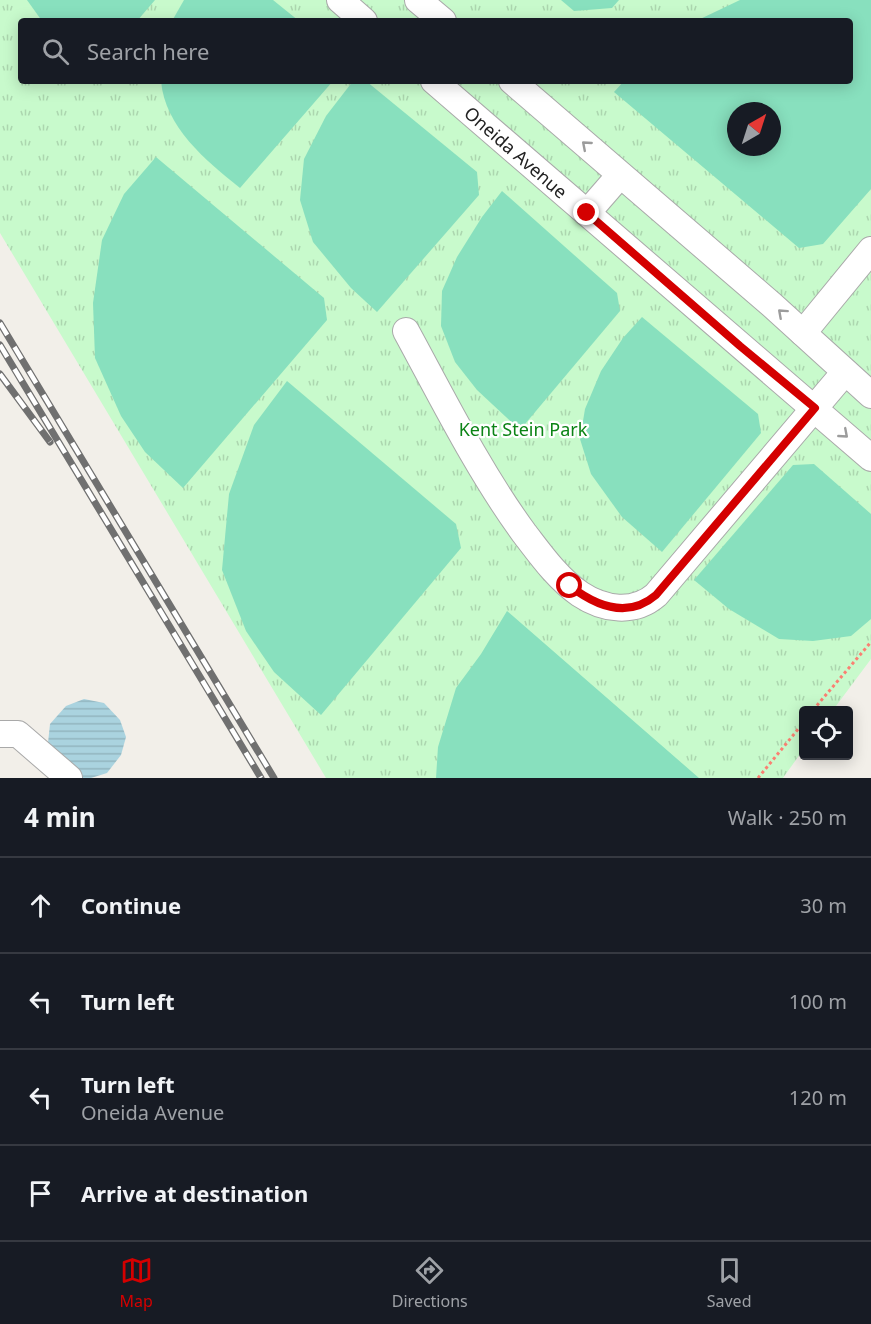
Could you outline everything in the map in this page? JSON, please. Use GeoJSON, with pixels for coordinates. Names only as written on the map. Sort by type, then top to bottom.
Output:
{"type":"FeatureCollection","features":[{"type":"Feature","properties":{"kind":"lane"},"geometry":{"type":"LineString","coordinates":[[340,0],[361,18]]}},
{"type":"Feature","properties":{"kind":"lane"},"geometry":{"type":"LineString","coordinates":[[418,0],[439,18]]}},
{"type":"Feature","properties":{"kind":"lane","name":"Oneida Avenue"},"geometry":{"type":"LineString","coordinates":[[437,84],[871,458]]}},
{"type":"Feature","properties":{"kind":"lane"},"geometry":{"type":"LineString","coordinates":[[515,84],[803,333],[871,395]]}},
{"type":"Feature","properties":{"kind":"lane"},"geometry":{"type":"LineString","coordinates":[[587,213],[620,175]]}},
{"type":"Feature","properties":{"kind":"lane"},"geometry":{"type":"LineString","coordinates":[[803,333],[871,250]]}},
{"type":"Feature","properties":{"kind":"lane"},"geometry":{"type":"LineString","coordinates":[[406,331],[478,463],[505,507],[538,552],[582,596],[611,607],[637,606],[656,595],[846,372]]}},
{"type":"Feature","properties":{"kind":"lane"},"geometry":{"type":"LineString","coordinates":[[0,734],[18,734],[69,778]]}},
{"type":"Feature","properties":{"kind":"path"},"geometry":{"type":"LineString","coordinates":[[817,706],[871,642]]}},
{"type":"Feature","properties":{"kind":"path"},"geometry":{"type":"LineString","coordinates":[[758,778],[799,728]]}},
{"type":"Feature","properties":{"kind":"green space","name":"Kent Stein Park"},"geometry":{"type":"Polygon","coordinates":[[[0,0],[871,0],[871,659],[836,706],[799,706],[799,756],[783,778],[326,778],[0,233],[0,0]]]}},
{"type":"Feature","properties":{"kind":"green space"},"geometry":{"type":"Polygon","coordinates":[[[27,0],[155,0],[140,18],[40,18],[27,0]]]}},
{"type":"Feature","properties":{"kind":"green space"},"geometry":{"type":"Polygon","coordinates":[[[184,0],[273,0],[295,18],[174,18],[184,0]]]}},
{"type":"Feature","properties":{"kind":"green space"},"geometry":{"type":"Polygon","coordinates":[[[561,0],[619,0],[612,8],[574,11],[561,0]]]}},
{"type":"Feature","properties":{"kind":"green space"},"geometry":{"type":"Polygon","coordinates":[[[740,0],[871,0],[871,189],[823,244],[799,248],[614,92],[621,84],[853,84],[853,18],[702,18],[740,0]]]}},
{"type":"Feature","properties":{"kind":"green space"},"geometry":{"type":"Polygon","coordinates":[[[162,84],[330,84],[240,188],[189,142],[170,113],[162,84]]]}},
{"type":"Feature","properties":{"kind":"green space"},"geometry":{"type":"Polygon","coordinates":[[[351,84],[370,84],[477,172],[479,195],[377,312],[351,288],[313,242],[300,200],[304,159],[326,116],[351,84]]]}},
{"type":"Feature","properties":{"kind":"green space"},"geometry":{"type":"Polygon","coordinates":[[[156,157],[324,298],[327,320],[183,488],[145,452],[121,416],[95,358],[93,303],[102,240],[124,194],[156,157]]]}},
{"type":"Feature","properties":{"kind":"green space"},"geometry":{"type":"Polygon","coordinates":[[[502,191],[617,293],[620,311],[520,430],[477,390],[455,362],[441,326],[442,291],[457,257],[482,217],[502,191]]]}},
{"type":"Feature","properties":{"kind":"green space"},"geometry":{"type":"Polygon","coordinates":[[[642,317],[758,414],[761,433],[662,552],[622,517],[591,474],[580,439],[585,409],[601,371],[623,338],[642,317]]]}},
{"type":"Feature","properties":{"kind":"green space"},"geometry":{"type":"Polygon","coordinates":[[[287,381],[456,524],[461,548],[321,715],[274,672],[246,631],[222,570],[229,494],[254,425],[287,381]]]}},
{"type":"Feature","properties":{"kind":"green space"},"geometry":{"type":"Polygon","coordinates":[[[814,464],[871,514],[871,619],[851,636],[813,641],[779,639],[729,609],[694,580],[793,465],[814,464]]]}},
{"type":"Feature","properties":{"kind":"green space"},"geometry":{"type":"Polygon","coordinates":[[[507,611],[699,778],[436,778],[438,747],[456,688],[481,654],[507,611]]]}},
{"type":"Feature","properties":{"kind":"water"},"geometry":{"type":"Polygon","coordinates":[[[84,699],[104,703],[120,720],[126,737],[121,755],[107,773],[91,778],[79,778],[56,764],[48,743],[50,724],[66,706],[84,699]]]}},
{"type":"Feature","properties":{"kind":"railway"},"geometry":{"type":"LineString","coordinates":[[0,323],[274,778]]}},
{"type":"Feature","properties":{"kind":"railway"},"geometry":{"type":"LineString","coordinates":[[0,345],[261,778]]}},
{"type":"Feature","properties":{"kind":"railway"},"geometry":{"type":"LineString","coordinates":[[0,374],[50,442]]}},
{"type":"Feature","properties":{"kind":"route"},"geometry":{"type":"LineString","coordinates":[[570,586],[582,596],[611,607],[625,608],[647,602],[656,595],[815,408],[587,213]]}}]}
